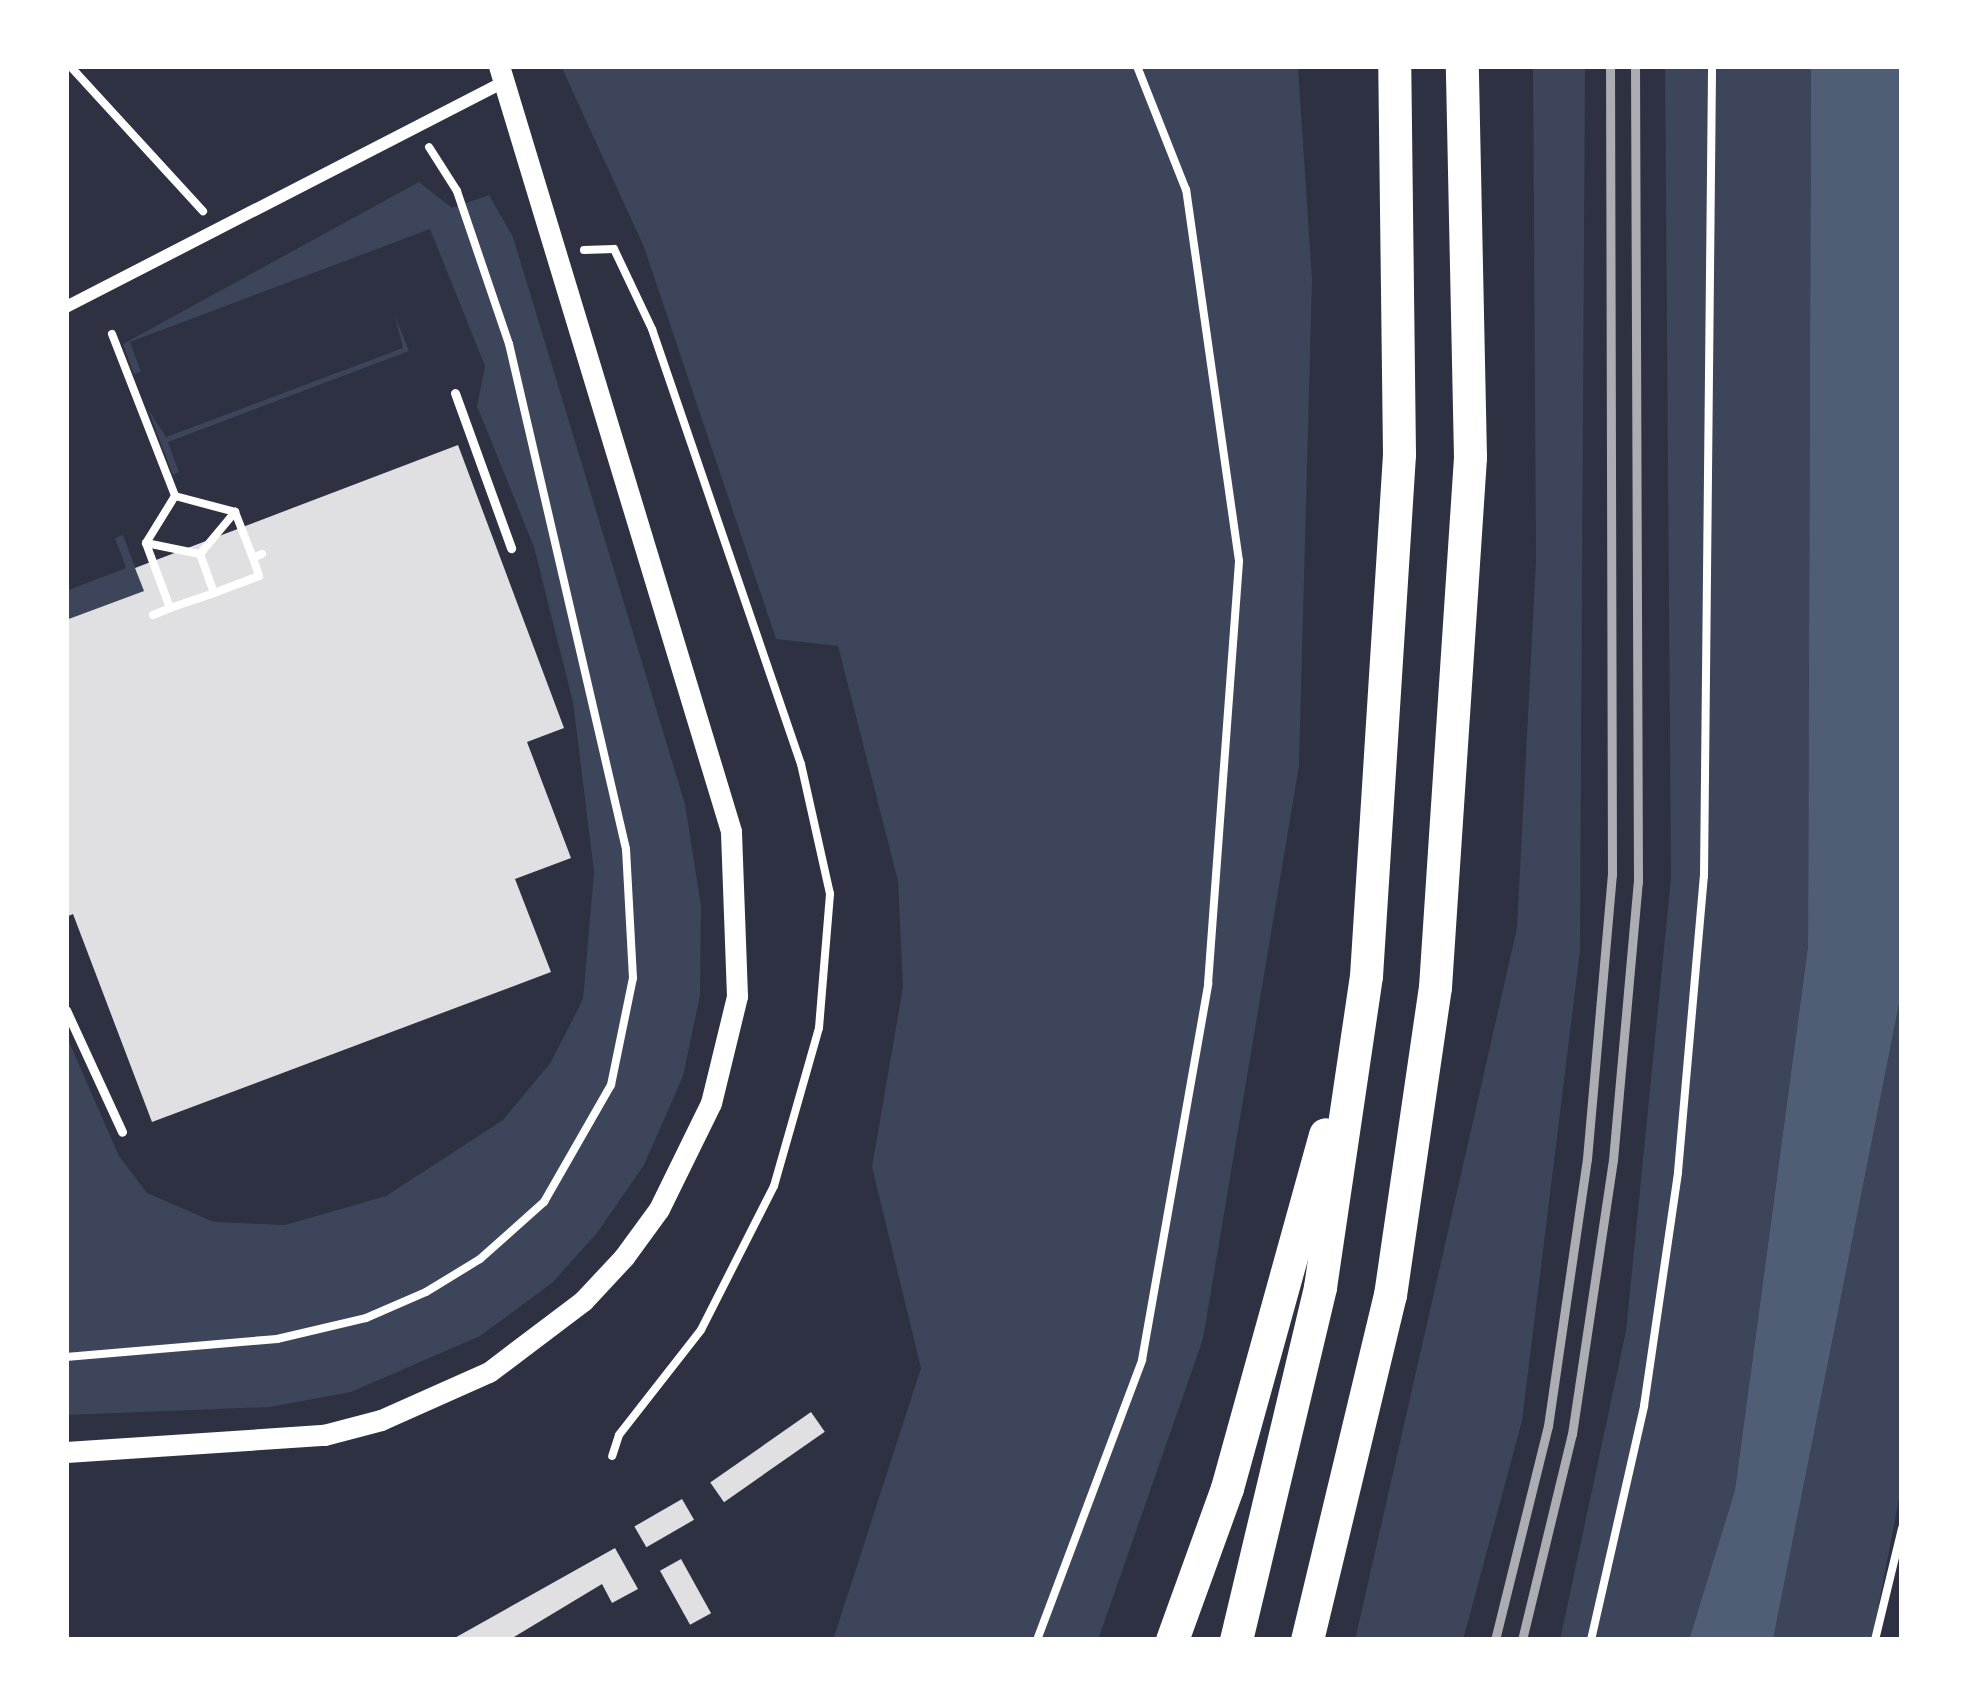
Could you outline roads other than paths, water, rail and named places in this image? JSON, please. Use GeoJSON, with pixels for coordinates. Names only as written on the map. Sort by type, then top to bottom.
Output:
{"type":"FeatureCollection","features":[{"type":"Feature","properties":{"kind":"highway"},"geometry":{"type":"LineString","coordinates":[[1236,1640],[1320,1287],[1366,976],[1399,454],[1394,66]]}},
{"type":"Feature","properties":{"kind":"highway"},"geometry":{"type":"LineString","coordinates":[[1307,1640],[1390,1295],[1435,987],[1470,457],[1462,66]]}},
{"type":"Feature","properties":{"kind":"highway"},"geometry":{"type":"LineString","coordinates":[[1172,1640],[1227,1488],[1366,976]]}},
{"type":"Feature","properties":{"kind":"street"},"geometry":{"type":"LineString","coordinates":[[66,307],[217,236],[421,126],[502,73],[731,832],[738,978],[711,1103],[668,1192],[624,1257],[584,1300],[489,1372],[400,1413],[324,1435],[66,1452]]}},
{"type":"Feature","properties":{"kind":"lane"},"geometry":{"type":"LineString","coordinates":[[455,393],[511,548]]}},
{"type":"Feature","properties":{"kind":"lane"},"geometry":{"type":"LineString","coordinates":[[66,1010],[122,1132]]}},
{"type":"Feature","properties":{"kind":"railway"},"geometry":{"type":"LineString","coordinates":[[1495,1640],[1548,1426],[1587,1159],[1612,875],[1610,66]]}},
{"type":"Feature","properties":{"kind":"railway"},"geometry":{"type":"LineString","coordinates":[[1522,1640],[1572,1434],[1613,1160],[1638,882],[1635,66]]}}]}
